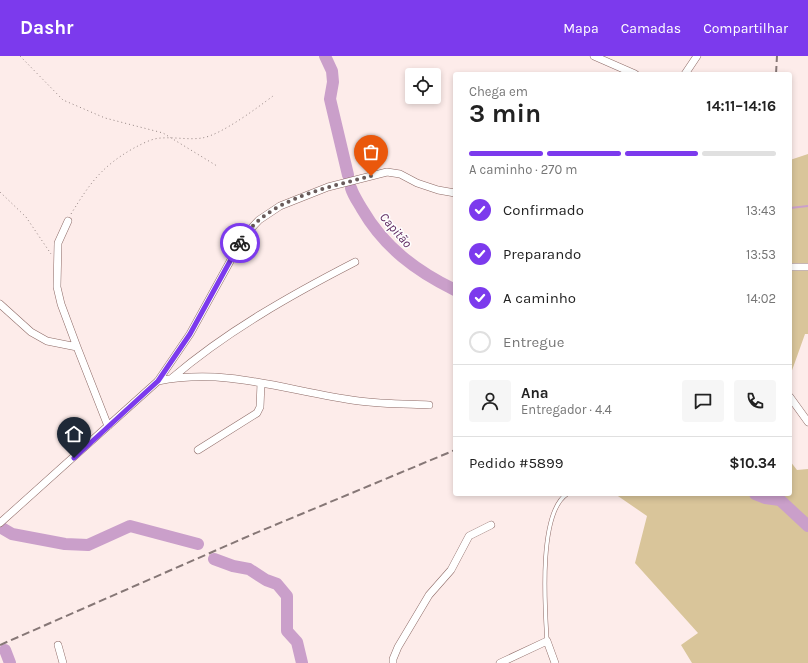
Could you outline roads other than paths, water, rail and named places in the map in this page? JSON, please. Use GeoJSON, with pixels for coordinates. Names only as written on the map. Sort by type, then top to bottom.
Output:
{"type":"FeatureCollection","features":[{"type":"Feature","properties":{"kind":"street"},"geometry":{"type":"LineString","coordinates":[[594,56],[630,72]]}},
{"type":"Feature","properties":{"kind":"street"},"geometry":{"type":"LineString","coordinates":[[686,72],[697,56]]}},
{"type":"Feature","properties":{"kind":"street"},"geometry":{"type":"LineString","coordinates":[[0,523],[158,381],[190,334],[244,236],[259,220],[280,206],[328,187],[387,172],[400,174],[417,183],[438,190],[453,193]]}},
{"type":"Feature","properties":{"kind":"street"},"geometry":{"type":"LineString","coordinates":[[68,221],[58,243],[57,287],[61,304],[108,426]]}},
{"type":"Feature","properties":{"kind":"street"},"geometry":{"type":"LineString","coordinates":[[172,378],[194,359],[232,332],[309,286],[355,262]]}},
{"type":"Feature","properties":{"kind":"street"},"geometry":{"type":"LineString","coordinates":[[792,267],[808,267]]}},
{"type":"Feature","properties":{"kind":"street"},"geometry":{"type":"LineString","coordinates":[[0,304],[32,332],[47,341],[77,347]]}},
{"type":"Feature","properties":{"kind":"street"},"geometry":{"type":"LineString","coordinates":[[158,381],[172,378],[206,376],[234,378],[359,401],[429,405]]}},
{"type":"Feature","properties":{"kind":"street"},"geometry":{"type":"LineString","coordinates":[[198,450],[257,413],[260,407],[262,383]]}},
{"type":"Feature","properties":{"kind":"street"},"geometry":{"type":"LineString","coordinates":[[792,400],[808,422]]}},
{"type":"Feature","properties":{"kind":"street"},"geometry":{"type":"LineString","coordinates":[[393,663],[398,647],[429,595],[451,570],[469,536],[476,531],[491,525]]}},
{"type":"Feature","properties":{"kind":"street"},"geometry":{"type":"LineString","coordinates":[[500,663],[547,641],[555,663]]}},
{"type":"Feature","properties":{"kind":"street"},"geometry":{"type":"LineString","coordinates":[[58,645],[63,663]]}},
{"type":"Feature","properties":{"kind":"lane"},"geometry":{"type":"LineString","coordinates":[[547,641],[544,587],[546,559],[555,508],[564,496]]}},
{"type":"Feature","properties":{"kind":"waterway","name":"Capitão"},"geometry":{"type":"LineString","coordinates":[[325,56],[332,71],[333,82],[330,99],[348,175]]}},
{"type":"Feature","properties":{"kind":"waterway","name":"Capitão"},"geometry":{"type":"LineString","coordinates":[[351,188],[371,223],[380,235],[402,257],[427,275],[453,289]]}},
{"type":"Feature","properties":{"kind":"waterway"},"geometry":{"type":"LineString","coordinates":[[792,208],[808,206]]}},
{"type":"Feature","properties":{"kind":"waterway","name":"Capitão"},"geometry":{"type":"LineString","coordinates":[[760,496],[780,500],[808,526]]}},
{"type":"Feature","properties":{"kind":"waterway"},"geometry":{"type":"LineString","coordinates":[[0,527],[12,534],[65,544],[88,545],[130,526],[198,544]]}},
{"type":"Feature","properties":{"kind":"waterway"},"geometry":{"type":"LineString","coordinates":[[214,559],[233,566],[249,569],[266,580],[277,584],[287,596],[287,631],[297,642],[302,663]]}},
{"type":"Feature","properties":{"kind":"waterway"},"geometry":{"type":"LineString","coordinates":[[5,650],[10,663]]}},
{"type":"Feature","properties":{"kind":"railway"},"geometry":{"type":"LineString","coordinates":[[776,72],[777,56]]}},
{"type":"Feature","properties":{"kind":"railway"},"geometry":{"type":"LineString","coordinates":[[0,645],[251,535],[453,451]]}}]}
